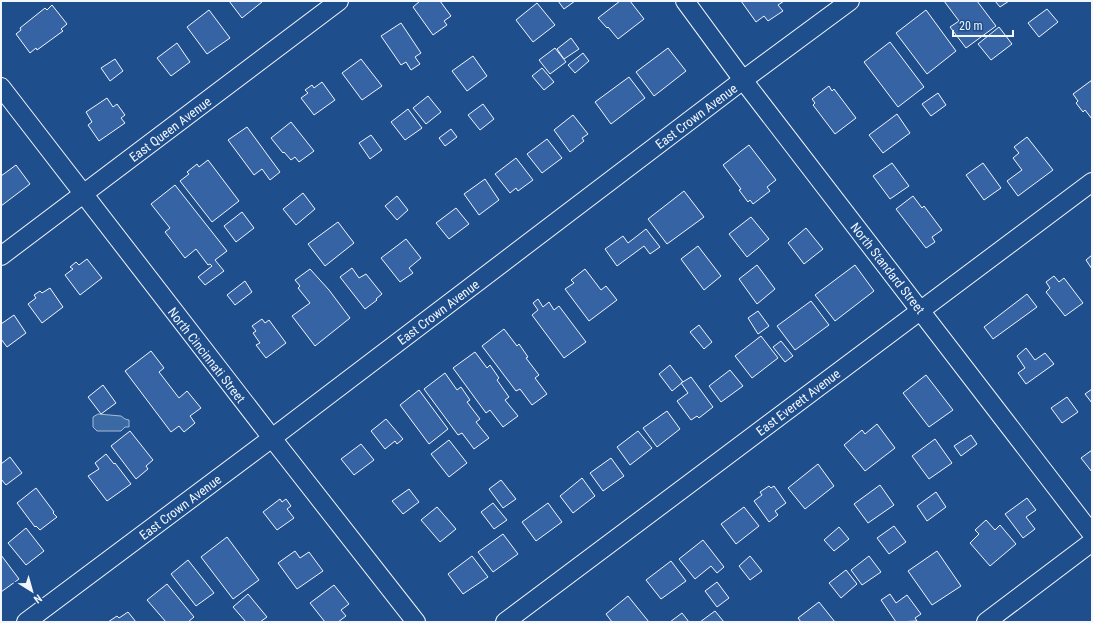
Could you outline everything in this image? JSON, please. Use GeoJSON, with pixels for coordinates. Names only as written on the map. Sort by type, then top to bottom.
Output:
{"type":"FeatureCollection","features":[{"type":"Feature","properties":{"kind":"street","name":"East Queen Avenue"},"geometry":{"type":"LineString","coordinates":[[1,256],[339,1]]}},
{"type":"Feature","properties":{"kind":"street","name":"North Standard Street"},"geometry":{"type":"LineString","coordinates":[[685,1],[743,80],[1092,534]]}},
{"type":"Feature","properties":{"kind":"street","name":"East Crown Avenue"},"geometry":{"type":"LineString","coordinates":[[26,622],[272,438],[743,80],[850,1]]}},
{"type":"Feature","properties":{"kind":"street","name":"North Cincinnati Street"},"geometry":{"type":"LineString","coordinates":[[1,87],[83,195],[416,622]]}},
{"type":"Feature","properties":{"kind":"street","name":"East Everett Avenue"},"geometry":{"type":"LineString","coordinates":[[505,622],[1092,182]]}},
{"type":"Feature","properties":{"kind":"street"},"geometry":{"type":"LineString","coordinates":[[986,622],[1092,542]]}},
{"type":"Feature","properties":{"kind":"water"},"geometry":{"type":"Polygon","coordinates":[[[98,414],[121,416],[129,420],[129,427],[125,427],[121,431],[97,431],[93,427],[93,417],[98,414]]]}},
{"type":"Feature","properties":{"kind":"building"},"geometry":{"type":"Polygon","coordinates":[[[229,1],[261,1],[262,2],[242,18],[229,1]]]}},
{"type":"Feature","properties":{"kind":"building"},"geometry":{"type":"Polygon","coordinates":[[[420,1],[440,1],[451,16],[444,21],[447,25],[433,35],[413,7],[420,1]]]}},
{"type":"Feature","properties":{"kind":"building"},"geometry":{"type":"Polygon","coordinates":[[[558,1],[575,1],[564,9],[558,1]]]}},
{"type":"Feature","properties":{"kind":"building"},"geometry":{"type":"Polygon","coordinates":[[[620,1],[630,1],[644,19],[618,39],[598,18],[620,1]]]}},
{"type":"Feature","properties":{"kind":"building"},"geometry":{"type":"Polygon","coordinates":[[[741,1],[784,1],[778,5],[783,11],[768,21],[764,16],[756,22],[741,1]]]}},
{"type":"Feature","properties":{"kind":"building"},"geometry":{"type":"Polygon","coordinates":[[[944,1],[977,1],[996,26],[966,48],[950,27],[959,21],[944,1]]]}},
{"type":"Feature","properties":{"kind":"building"},"geometry":{"type":"Polygon","coordinates":[[[995,1],[1009,1],[1000,7],[995,1]]]}},
{"type":"Feature","properties":{"kind":"building"},"geometry":{"type":"Polygon","coordinates":[[[537,3],[555,25],[533,42],[516,20],[537,3]]]}},
{"type":"Feature","properties":{"kind":"building"},"geometry":{"type":"Polygon","coordinates":[[[52,5],[67,24],[61,29],[63,31],[37,50],[36,48],[30,53],[16,34],[21,30],[20,28],[45,8],[47,10],[52,5]]]}},
{"type":"Feature","properties":{"kind":"building"},"geometry":{"type":"Polygon","coordinates":[[[1047,9],[1058,22],[1039,37],[1028,23],[1047,9]]]}},
{"type":"Feature","properties":{"kind":"building"},"geometry":{"type":"Polygon","coordinates":[[[209,10],[230,38],[207,54],[187,27],[209,10]]]}},
{"type":"Feature","properties":{"kind":"building"},"geometry":{"type":"Polygon","coordinates":[[[926,10],[956,51],[927,74],[896,33],[926,10]]]}},
{"type":"Feature","properties":{"kind":"building"},"geometry":{"type":"Polygon","coordinates":[[[401,23],[421,53],[415,57],[420,64],[411,70],[406,62],[401,65],[381,36],[401,23]]]}},
{"type":"Feature","properties":{"kind":"building"},"geometry":{"type":"Polygon","coordinates":[[[999,27],[1012,44],[991,60],[978,44],[999,27]]]}},
{"type":"Feature","properties":{"kind":"building"},"geometry":{"type":"Polygon","coordinates":[[[571,38],[579,49],[564,59],[557,49],[571,38]]]}},
{"type":"Feature","properties":{"kind":"building"},"geometry":{"type":"Polygon","coordinates":[[[890,42],[924,87],[898,107],[864,62],[890,42]]]}},
{"type":"Feature","properties":{"kind":"building"},"geometry":{"type":"Polygon","coordinates":[[[177,43],[190,62],[171,76],[157,58],[177,43]]]}},
{"type":"Feature","properties":{"kind":"building"},"geometry":{"type":"Polygon","coordinates":[[[555,48],[566,62],[550,74],[539,60],[555,48]]]}},
{"type":"Feature","properties":{"kind":"building"},"geometry":{"type":"Polygon","coordinates":[[[668,48],[686,71],[654,96],[636,72],[668,48]]]}},
{"type":"Feature","properties":{"kind":"building"},"geometry":{"type":"Polygon","coordinates":[[[583,53],[589,61],[575,73],[568,65],[583,53]]]}},
{"type":"Feature","properties":{"kind":"building"},"geometry":{"type":"Polygon","coordinates":[[[473,56],[487,76],[467,91],[452,71],[473,56]]]}},
{"type":"Feature","properties":{"kind":"building"},"geometry":{"type":"Polygon","coordinates":[[[115,59],[123,71],[110,81],[101,68],[115,59]]]}},
{"type":"Feature","properties":{"kind":"building"},"geometry":{"type":"Polygon","coordinates":[[[361,59],[382,86],[362,100],[342,73],[361,59]]]}},
{"type":"Feature","properties":{"kind":"building"},"geometry":{"type":"Polygon","coordinates":[[[542,68],[554,82],[544,90],[532,76],[542,68]]]}},
{"type":"Feature","properties":{"kind":"building"},"geometry":{"type":"Polygon","coordinates":[[[629,77],[645,98],[611,124],[595,102],[629,77]]]}},
{"type":"Feature","properties":{"kind":"building"},"geometry":{"type":"Polygon","coordinates":[[[1092,80],[1092,119],[1085,110],[1083,112],[1076,103],[1078,101],[1073,94],[1092,80]]]}},
{"type":"Feature","properties":{"kind":"building"},"geometry":{"type":"Polygon","coordinates":[[[322,82],[335,100],[314,115],[301,98],[308,93],[305,90],[312,85],[314,88],[322,82]]]}},
{"type":"Feature","properties":{"kind":"building"},"geometry":{"type":"Polygon","coordinates":[[[829,86],[832,91],[834,89],[856,118],[835,134],[813,105],[815,103],[812,99],[829,86]]]}},
{"type":"Feature","properties":{"kind":"building"},"geometry":{"type":"Polygon","coordinates":[[[938,93],[946,105],[931,116],[922,104],[938,93]]]}},
{"type":"Feature","properties":{"kind":"building"},"geometry":{"type":"Polygon","coordinates":[[[428,96],[441,112],[426,124],[413,108],[428,96]]]}},
{"type":"Feature","properties":{"kind":"building"},"geometry":{"type":"Polygon","coordinates":[[[107,98],[113,107],[117,104],[125,115],[121,118],[125,123],[99,141],[88,125],[92,122],[86,112],[107,98]]]}},
{"type":"Feature","properties":{"kind":"building"},"geometry":{"type":"Polygon","coordinates":[[[483,104],[494,119],[480,130],[468,115],[483,104]]]}},
{"type":"Feature","properties":{"kind":"building"},"geometry":{"type":"Polygon","coordinates":[[[408,109],[422,128],[405,140],[391,122],[408,109]]]}},
{"type":"Feature","properties":{"kind":"building"},"geometry":{"type":"Polygon","coordinates":[[[897,114],[910,133],[883,153],[869,135],[897,114]]]}},
{"type":"Feature","properties":{"kind":"building"},"geometry":{"type":"Polygon","coordinates":[[[573,115],[588,134],[582,138],[584,141],[570,152],[554,130],[573,115]]]}},
{"type":"Feature","properties":{"kind":"building"},"geometry":{"type":"Polygon","coordinates":[[[291,122],[314,151],[299,162],[295,157],[291,160],[284,152],[283,153],[271,138],[291,122]]]}},
{"type":"Feature","properties":{"kind":"building"},"geometry":{"type":"Polygon","coordinates":[[[247,127],[280,172],[270,180],[262,169],[254,175],[228,140],[247,127]]]}},
{"type":"Feature","properties":{"kind":"building"},"geometry":{"type":"Polygon","coordinates":[[[451,129],[457,137],[445,146],[439,138],[451,129]]]}},
{"type":"Feature","properties":{"kind":"building"},"geometry":{"type":"Polygon","coordinates":[[[371,135],[382,150],[370,159],[359,143],[371,135]]]}},
{"type":"Feature","properties":{"kind":"building"},"geometry":{"type":"Polygon","coordinates":[[[1027,137],[1053,170],[1018,196],[1007,181],[1022,170],[1013,158],[1019,153],[1014,147],[1027,137]]]}},
{"type":"Feature","properties":{"kind":"building"},"geometry":{"type":"Polygon","coordinates":[[[547,139],[562,158],[542,173],[527,154],[547,139]]]}},
{"type":"Feature","properties":{"kind":"building"},"geometry":{"type":"Polygon","coordinates":[[[749,145],[776,180],[767,187],[770,191],[753,204],[750,200],[748,202],[739,190],[741,189],[723,165],[749,145]]]}},
{"type":"Feature","properties":{"kind":"building"},"geometry":{"type":"Polygon","coordinates":[[[516,158],[533,180],[518,191],[516,188],[510,193],[495,174],[516,158]]]}},
{"type":"Feature","properties":{"kind":"building"},"geometry":{"type":"Polygon","coordinates":[[[208,160],[239,201],[212,222],[180,181],[189,174],[187,172],[197,164],[199,167],[208,160]]]}},
{"type":"Feature","properties":{"kind":"building"},"geometry":{"type":"Polygon","coordinates":[[[892,163],[909,186],[890,199],[873,176],[892,163]]]}},
{"type":"Feature","properties":{"kind":"building"},"geometry":{"type":"Polygon","coordinates":[[[983,163],[1001,188],[984,200],[966,175],[983,163]]]}},
{"type":"Feature","properties":{"kind":"building"},"geometry":{"type":"Polygon","coordinates":[[[16,165],[30,184],[1,206],[1,176],[16,165]]]}},
{"type":"Feature","properties":{"kind":"building"},"geometry":{"type":"Polygon","coordinates":[[[485,179],[499,200],[479,215],[464,194],[485,179]]]}},
{"type":"Feature","properties":{"kind":"building"},"geometry":{"type":"Polygon","coordinates":[[[175,185],[227,251],[215,260],[224,271],[205,285],[198,277],[212,266],[210,264],[208,265],[196,249],[185,258],[165,232],[170,228],[151,204],[175,185]]]}},
{"type":"Feature","properties":{"kind":"building"},"geometry":{"type":"Polygon","coordinates":[[[684,191],[704,217],[667,244],[648,219],[684,191]]]}},
{"type":"Feature","properties":{"kind":"building"},"geometry":{"type":"Polygon","coordinates":[[[303,193],[315,209],[296,225],[283,209],[303,193]]]}},
{"type":"Feature","properties":{"kind":"building"},"geometry":{"type":"Polygon","coordinates":[[[397,196],[408,210],[397,220],[385,206],[397,196]]]}},
{"type":"Feature","properties":{"kind":"building"},"geometry":{"type":"Polygon","coordinates":[[[913,196],[922,208],[924,206],[942,230],[932,237],[935,242],[926,248],[896,209],[913,196]]]}},
{"type":"Feature","properties":{"kind":"building"},"geometry":{"type":"Polygon","coordinates":[[[456,208],[469,224],[449,239],[436,223],[456,208]]]}},
{"type":"Feature","properties":{"kind":"building"},"geometry":{"type":"Polygon","coordinates":[[[242,212],[254,228],[236,242],[224,226],[242,212]]]}},
{"type":"Feature","properties":{"kind":"building"},"geometry":{"type":"Polygon","coordinates":[[[751,217],[769,239],[747,257],[729,234],[751,217]]]}},
{"type":"Feature","properties":{"kind":"building"},"geometry":{"type":"Polygon","coordinates":[[[338,222],[354,243],[325,266],[308,244],[338,222]]]}},
{"type":"Feature","properties":{"kind":"building"},"geometry":{"type":"Polygon","coordinates":[[[806,228],[823,249],[804,264],[788,243],[806,228]]]}},
{"type":"Feature","properties":{"kind":"building"},"geometry":{"type":"Polygon","coordinates":[[[646,229],[660,247],[650,254],[644,246],[617,266],[605,249],[623,236],[628,243],[646,229]]]}},
{"type":"Feature","properties":{"kind":"building"},"geometry":{"type":"Polygon","coordinates":[[[406,239],[421,258],[409,268],[413,273],[400,282],[381,258],[406,239]]]}},
{"type":"Feature","properties":{"kind":"building"},"geometry":{"type":"Polygon","coordinates":[[[698,246],[721,276],[704,290],[681,259],[698,246]]]}},
{"type":"Feature","properties":{"kind":"building"},"geometry":{"type":"Polygon","coordinates":[[[1092,255],[1092,269],[1086,260],[1092,255]]]}},
{"type":"Feature","properties":{"kind":"building"},"geometry":{"type":"Polygon","coordinates":[[[87,259],[102,278],[80,295],[65,275],[73,269],[70,267],[76,262],[79,265],[87,259]]]}},
{"type":"Feature","properties":{"kind":"building"},"geometry":{"type":"Polygon","coordinates":[[[757,265],[775,289],[757,304],[739,279],[757,265]]]}},
{"type":"Feature","properties":{"kind":"building"},"geometry":{"type":"Polygon","coordinates":[[[855,265],[874,291],[835,321],[815,295],[855,265]]]}},
{"type":"Feature","properties":{"kind":"building"},"geometry":{"type":"Polygon","coordinates":[[[352,268],[359,278],[366,274],[382,294],[365,309],[340,277],[352,268]]]}},
{"type":"Feature","properties":{"kind":"building"},"geometry":{"type":"Polygon","coordinates":[[[310,269],[329,290],[350,318],[315,346],[292,316],[310,303],[298,288],[300,286],[295,280],[310,269]]]}},
{"type":"Feature","properties":{"kind":"building"},"geometry":{"type":"Polygon","coordinates":[[[585,269],[601,290],[606,286],[617,300],[589,321],[565,289],[574,283],[571,280],[585,269]]]}},
{"type":"Feature","properties":{"kind":"building"},"geometry":{"type":"Polygon","coordinates":[[[1054,276],[1059,282],[1064,278],[1083,303],[1065,316],[1046,292],[1050,288],[1046,282],[1054,276]]]}},
{"type":"Feature","properties":{"kind":"building"},"geometry":{"type":"Polygon","coordinates":[[[245,281],[252,292],[235,305],[227,295],[245,281]]]}},
{"type":"Feature","properties":{"kind":"building"},"geometry":{"type":"Polygon","coordinates":[[[50,288],[63,307],[42,323],[28,304],[36,298],[34,295],[40,291],[42,293],[50,288]]]}},
{"type":"Feature","properties":{"kind":"building"},"geometry":{"type":"Polygon","coordinates":[[[1027,294],[1037,307],[993,339],[984,327],[1027,294]]]}},
{"type":"Feature","properties":{"kind":"building"},"geometry":{"type":"Polygon","coordinates":[[[538,299],[543,307],[549,302],[554,310],[559,306],[586,342],[564,358],[532,315],[538,310],[533,303],[538,299]]]}},
{"type":"Feature","properties":{"kind":"building"},"geometry":{"type":"Polygon","coordinates":[[[811,301],[829,325],[795,350],[777,326],[811,301]]]}},
{"type":"Feature","properties":{"kind":"building"},"geometry":{"type":"Polygon","coordinates":[[[758,311],[769,326],[758,334],[748,318],[758,311]]]}},
{"type":"Feature","properties":{"kind":"building"},"geometry":{"type":"Polygon","coordinates":[[[14,315],[26,333],[7,347],[1,339],[1,324],[14,315]]]}},
{"type":"Feature","properties":{"kind":"building"},"geometry":{"type":"Polygon","coordinates":[[[262,319],[265,323],[269,320],[286,343],[266,358],[256,345],[260,343],[253,333],[256,331],[252,326],[262,319]]]}},
{"type":"Feature","properties":{"kind":"building"},"geometry":{"type":"Polygon","coordinates":[[[699,325],[712,342],[704,349],[690,332],[699,325]]]}},
{"type":"Feature","properties":{"kind":"building"},"geometry":{"type":"Polygon","coordinates":[[[504,329],[517,346],[519,344],[528,357],[526,358],[539,375],[535,378],[547,394],[532,405],[520,389],[516,391],[482,346],[504,329]]]}},
{"type":"Feature","properties":{"kind":"building"},"geometry":{"type":"Polygon","coordinates":[[[761,336],[778,358],[752,378],[735,356],[761,336]]]}},
{"type":"Feature","properties":{"kind":"building"},"geometry":{"type":"Polygon","coordinates":[[[781,341],[793,356],[785,362],[773,347],[781,341]]]}},
{"type":"Feature","properties":{"kind":"building"},"geometry":{"type":"Polygon","coordinates":[[[1026,348],[1035,360],[1045,353],[1054,364],[1026,384],[1018,373],[1025,368],[1017,356],[1026,348]]]}},
{"type":"Feature","properties":{"kind":"building"},"geometry":{"type":"Polygon","coordinates":[[[151,351],[164,368],[159,372],[179,398],[187,391],[201,408],[190,416],[195,423],[184,432],[179,426],[171,432],[125,371],[151,351]]]}},
{"type":"Feature","properties":{"kind":"building"},"geometry":{"type":"Polygon","coordinates":[[[475,352],[487,368],[490,365],[499,378],[497,380],[509,397],[505,400],[518,416],[503,427],[490,410],[486,413],[453,368],[475,352]]]}},
{"type":"Feature","properties":{"kind":"building"},"geometry":{"type":"Polygon","coordinates":[[[670,365],[683,382],[672,391],[659,374],[670,365]]]}},
{"type":"Feature","properties":{"kind":"building"},"geometry":{"type":"Polygon","coordinates":[[[730,370],[743,386],[721,402],[709,386],[730,370]]]}},
{"type":"Feature","properties":{"kind":"building"},"geometry":{"type":"Polygon","coordinates":[[[445,373],[457,390],[461,387],[470,400],[467,402],[480,419],[476,422],[489,438],[474,449],[462,433],[458,435],[424,389],[445,373]]]}},
{"type":"Feature","properties":{"kind":"building"},"geometry":{"type":"Polygon","coordinates":[[[926,375],[953,410],[929,427],[903,393],[926,375]]]}},
{"type":"Feature","properties":{"kind":"building"},"geometry":{"type":"Polygon","coordinates":[[[691,377],[713,407],[699,418],[697,416],[691,420],[677,401],[688,393],[681,383],[691,377]]]}},
{"type":"Feature","properties":{"kind":"building"},"geometry":{"type":"Polygon","coordinates":[[[103,385],[116,403],[101,414],[88,397],[103,385]]]}},
{"type":"Feature","properties":{"kind":"building"},"geometry":{"type":"Polygon","coordinates":[[[1092,389],[1092,403],[1085,394],[1092,389]]]}},
{"type":"Feature","properties":{"kind":"building"},"geometry":{"type":"Polygon","coordinates":[[[419,390],[448,429],[429,444],[400,405],[419,390]]]}},
{"type":"Feature","properties":{"kind":"building"},"geometry":{"type":"Polygon","coordinates":[[[1067,397],[1078,412],[1062,423],[1051,408],[1067,397]]]}},
{"type":"Feature","properties":{"kind":"building"},"geometry":{"type":"Polygon","coordinates":[[[667,411],[680,429],[657,447],[643,428],[667,411]]]}},
{"type":"Feature","properties":{"kind":"building"},"geometry":{"type":"Polygon","coordinates":[[[386,419],[403,439],[397,444],[395,441],[385,449],[371,431],[386,419]]]}},
{"type":"Feature","properties":{"kind":"building"},"geometry":{"type":"Polygon","coordinates":[[[877,424],[895,448],[865,471],[844,445],[862,430],[865,434],[877,424]]]}},
{"type":"Feature","properties":{"kind":"building"},"geometry":{"type":"Polygon","coordinates":[[[130,431],[153,460],[146,466],[148,469],[136,479],[111,446],[130,431]]]}},
{"type":"Feature","properties":{"kind":"building"},"geometry":{"type":"Polygon","coordinates":[[[638,431],[652,448],[630,465],[617,447],[638,431]]]}},
{"type":"Feature","properties":{"kind":"building"},"geometry":{"type":"Polygon","coordinates":[[[971,435],[977,444],[961,456],[954,446],[971,435]]]}},
{"type":"Feature","properties":{"kind":"building"},"geometry":{"type":"Polygon","coordinates":[[[935,439],[952,463],[929,479],[912,456],[935,439]]]}},
{"type":"Feature","properties":{"kind":"building"},"geometry":{"type":"Polygon","coordinates":[[[449,440],[467,463],[449,477],[431,454],[449,440]]]}},
{"type":"Feature","properties":{"kind":"building"},"geometry":{"type":"Polygon","coordinates":[[[361,444],[374,460],[354,475],[341,459],[361,444]]]}},
{"type":"Feature","properties":{"kind":"building"},"geometry":{"type":"Polygon","coordinates":[[[1092,450],[1092,472],[1081,458],[1092,450]]]}},
{"type":"Feature","properties":{"kind":"building"},"geometry":{"type":"Polygon","coordinates":[[[106,454],[131,484],[107,501],[88,476],[99,469],[95,463],[106,454]]]}},
{"type":"Feature","properties":{"kind":"building"},"geometry":{"type":"Polygon","coordinates":[[[10,457],[22,473],[6,485],[1,479],[1,464],[10,457]]]}},
{"type":"Feature","properties":{"kind":"building"},"geometry":{"type":"Polygon","coordinates":[[[611,458],[624,476],[603,491],[590,473],[611,458]]]}},
{"type":"Feature","properties":{"kind":"building"},"geometry":{"type":"Polygon","coordinates":[[[818,464],[834,486],[805,509],[788,488],[818,464]]]}},
{"type":"Feature","properties":{"kind":"building"},"geometry":{"type":"Polygon","coordinates":[[[582,478],[595,496],[573,513],[560,496],[582,478]]]}},
{"type":"Feature","properties":{"kind":"building"},"geometry":{"type":"Polygon","coordinates":[[[501,480],[516,499],[503,508],[489,489],[501,480]]]}},
{"type":"Feature","properties":{"kind":"building"},"geometry":{"type":"Polygon","coordinates":[[[880,485],[894,505],[868,523],[854,504],[880,485]]]}},
{"type":"Feature","properties":{"kind":"building"},"geometry":{"type":"Polygon","coordinates":[[[769,486],[771,488],[774,486],[786,503],[775,511],[778,515],[769,522],[754,501],[762,495],[760,492],[769,486]]]}},
{"type":"Feature","properties":{"kind":"building"},"geometry":{"type":"Polygon","coordinates":[[[36,488],[57,517],[40,530],[36,526],[35,527],[17,503],[36,488]]]}},
{"type":"Feature","properties":{"kind":"building"},"geometry":{"type":"Polygon","coordinates":[[[409,489],[419,502],[403,514],[392,501],[409,489]]]}},
{"type":"Feature","properties":{"kind":"building"},"geometry":{"type":"Polygon","coordinates":[[[936,492],[946,507],[927,521],[917,506],[936,492]]]}},
{"type":"Feature","properties":{"kind":"building"},"geometry":{"type":"Polygon","coordinates":[[[1027,498],[1036,510],[1026,517],[1035,529],[1023,538],[1005,514],[1027,498]]]}},
{"type":"Feature","properties":{"kind":"building"},"geometry":{"type":"Polygon","coordinates":[[[280,499],[282,502],[286,499],[291,506],[287,509],[294,518],[277,530],[263,512],[280,499]]]}},
{"type":"Feature","properties":{"kind":"building"},"geometry":{"type":"Polygon","coordinates":[[[493,503],[507,520],[494,529],[481,512],[493,503]]]}},
{"type":"Feature","properties":{"kind":"building"},"geometry":{"type":"Polygon","coordinates":[[[548,503],[562,522],[536,541],[522,522],[548,503]]]}},
{"type":"Feature","properties":{"kind":"building"},"geometry":{"type":"Polygon","coordinates":[[[437,507],[456,529],[440,542],[421,520],[437,507]]]}},
{"type":"Feature","properties":{"kind":"building"},"geometry":{"type":"Polygon","coordinates":[[[744,507],[759,526],[736,544],[721,524],[744,507]]]}},
{"type":"Feature","properties":{"kind":"building"},"geometry":{"type":"Polygon","coordinates":[[[986,520],[995,530],[1000,525],[1016,544],[990,566],[970,543],[979,534],[975,530],[986,520]]]}},
{"type":"Feature","properties":{"kind":"building"},"geometry":{"type":"Polygon","coordinates":[[[894,526],[906,542],[889,554],[877,538],[894,526]]]}},
{"type":"Feature","properties":{"kind":"building"},"geometry":{"type":"Polygon","coordinates":[[[839,527],[849,539],[834,551],[824,540],[839,527]]]}},
{"type":"Feature","properties":{"kind":"building"},"geometry":{"type":"Polygon","coordinates":[[[26,528],[44,551],[26,565],[8,543],[26,528]]]}},
{"type":"Feature","properties":{"kind":"building"},"geometry":{"type":"Polygon","coordinates":[[[503,534],[518,554],[493,572],[478,552],[503,534]]]}},
{"type":"Feature","properties":{"kind":"building"},"geometry":{"type":"Polygon","coordinates":[[[227,537],[259,580],[233,599],[201,557],[227,537]]]}},
{"type":"Feature","properties":{"kind":"building"},"geometry":{"type":"Polygon","coordinates":[[[703,540],[724,567],[717,573],[711,566],[695,579],[679,559],[703,540]]]}},
{"type":"Feature","properties":{"kind":"building"},"geometry":{"type":"Polygon","coordinates":[[[295,551],[300,558],[309,552],[323,571],[297,589],[278,563],[295,551]]]}},
{"type":"Feature","properties":{"kind":"building"},"geometry":{"type":"Polygon","coordinates":[[[937,551],[961,586],[932,605],[908,571],[937,551]]]}},
{"type":"Feature","properties":{"kind":"building"},"geometry":{"type":"Polygon","coordinates":[[[1,555],[19,579],[1,592],[1,555]]]}},
{"type":"Feature","properties":{"kind":"building"},"geometry":{"type":"Polygon","coordinates":[[[472,556],[488,577],[463,594],[448,574],[472,556]]]}},
{"type":"Feature","properties":{"kind":"building"},"geometry":{"type":"Polygon","coordinates":[[[750,556],[762,571],[750,580],[739,566],[750,556]]]}},
{"type":"Feature","properties":{"kind":"building"},"geometry":{"type":"Polygon","coordinates":[[[869,556],[881,572],[862,585],[851,570],[869,556]]]}},
{"type":"Feature","properties":{"kind":"building"},"geometry":{"type":"Polygon","coordinates":[[[188,560],[214,593],[196,606],[171,574],[188,560]]]}},
{"type":"Feature","properties":{"kind":"building"},"geometry":{"type":"Polygon","coordinates":[[[671,561],[686,581],[661,599],[646,580],[671,561]]]}},
{"type":"Feature","properties":{"kind":"building"},"geometry":{"type":"Polygon","coordinates":[[[846,570],[857,584],[841,598],[829,583],[846,570]]]}},
{"type":"Feature","properties":{"kind":"building"},"geometry":{"type":"Polygon","coordinates":[[[717,582],[729,598],[717,607],[705,591],[717,582]]]}},
{"type":"Feature","properties":{"kind":"building"},"geometry":{"type":"Polygon","coordinates":[[[167,584],[194,617],[188,622],[166,622],[147,600],[167,584]]]}},
{"type":"Feature","properties":{"kind":"building"},"geometry":{"type":"Polygon","coordinates":[[[334,585],[349,604],[341,610],[346,616],[338,622],[325,622],[310,603],[334,585]]]}},
{"type":"Feature","properties":{"kind":"building"},"geometry":{"type":"Polygon","coordinates":[[[248,594],[267,617],[260,622],[246,622],[233,607],[248,594]]]}},
{"type":"Feature","properties":{"kind":"building"},"geometry":{"type":"Polygon","coordinates":[[[890,594],[896,603],[907,595],[921,614],[915,618],[917,621],[896,622],[881,600],[890,594]]]}},
{"type":"Feature","properties":{"kind":"building"},"geometry":{"type":"Polygon","coordinates":[[[628,596],[649,622],[612,622],[606,614],[628,596]]]}},
{"type":"Feature","properties":{"kind":"building"},"geometry":{"type":"Polygon","coordinates":[[[819,602],[835,622],[801,622],[798,618],[819,602]]]}},
{"type":"Feature","properties":{"kind":"building"},"geometry":{"type":"Polygon","coordinates":[[[715,611],[724,622],[700,622],[715,611]]]}},
{"type":"Feature","properties":{"kind":"building"},"geometry":{"type":"Polygon","coordinates":[[[128,612],[136,622],[108,622],[117,616],[119,618],[128,612]]]}},
{"type":"Feature","properties":{"kind":"building"},"geometry":{"type":"Polygon","coordinates":[[[682,613],[689,622],[670,622],[682,613]]]}}]}
